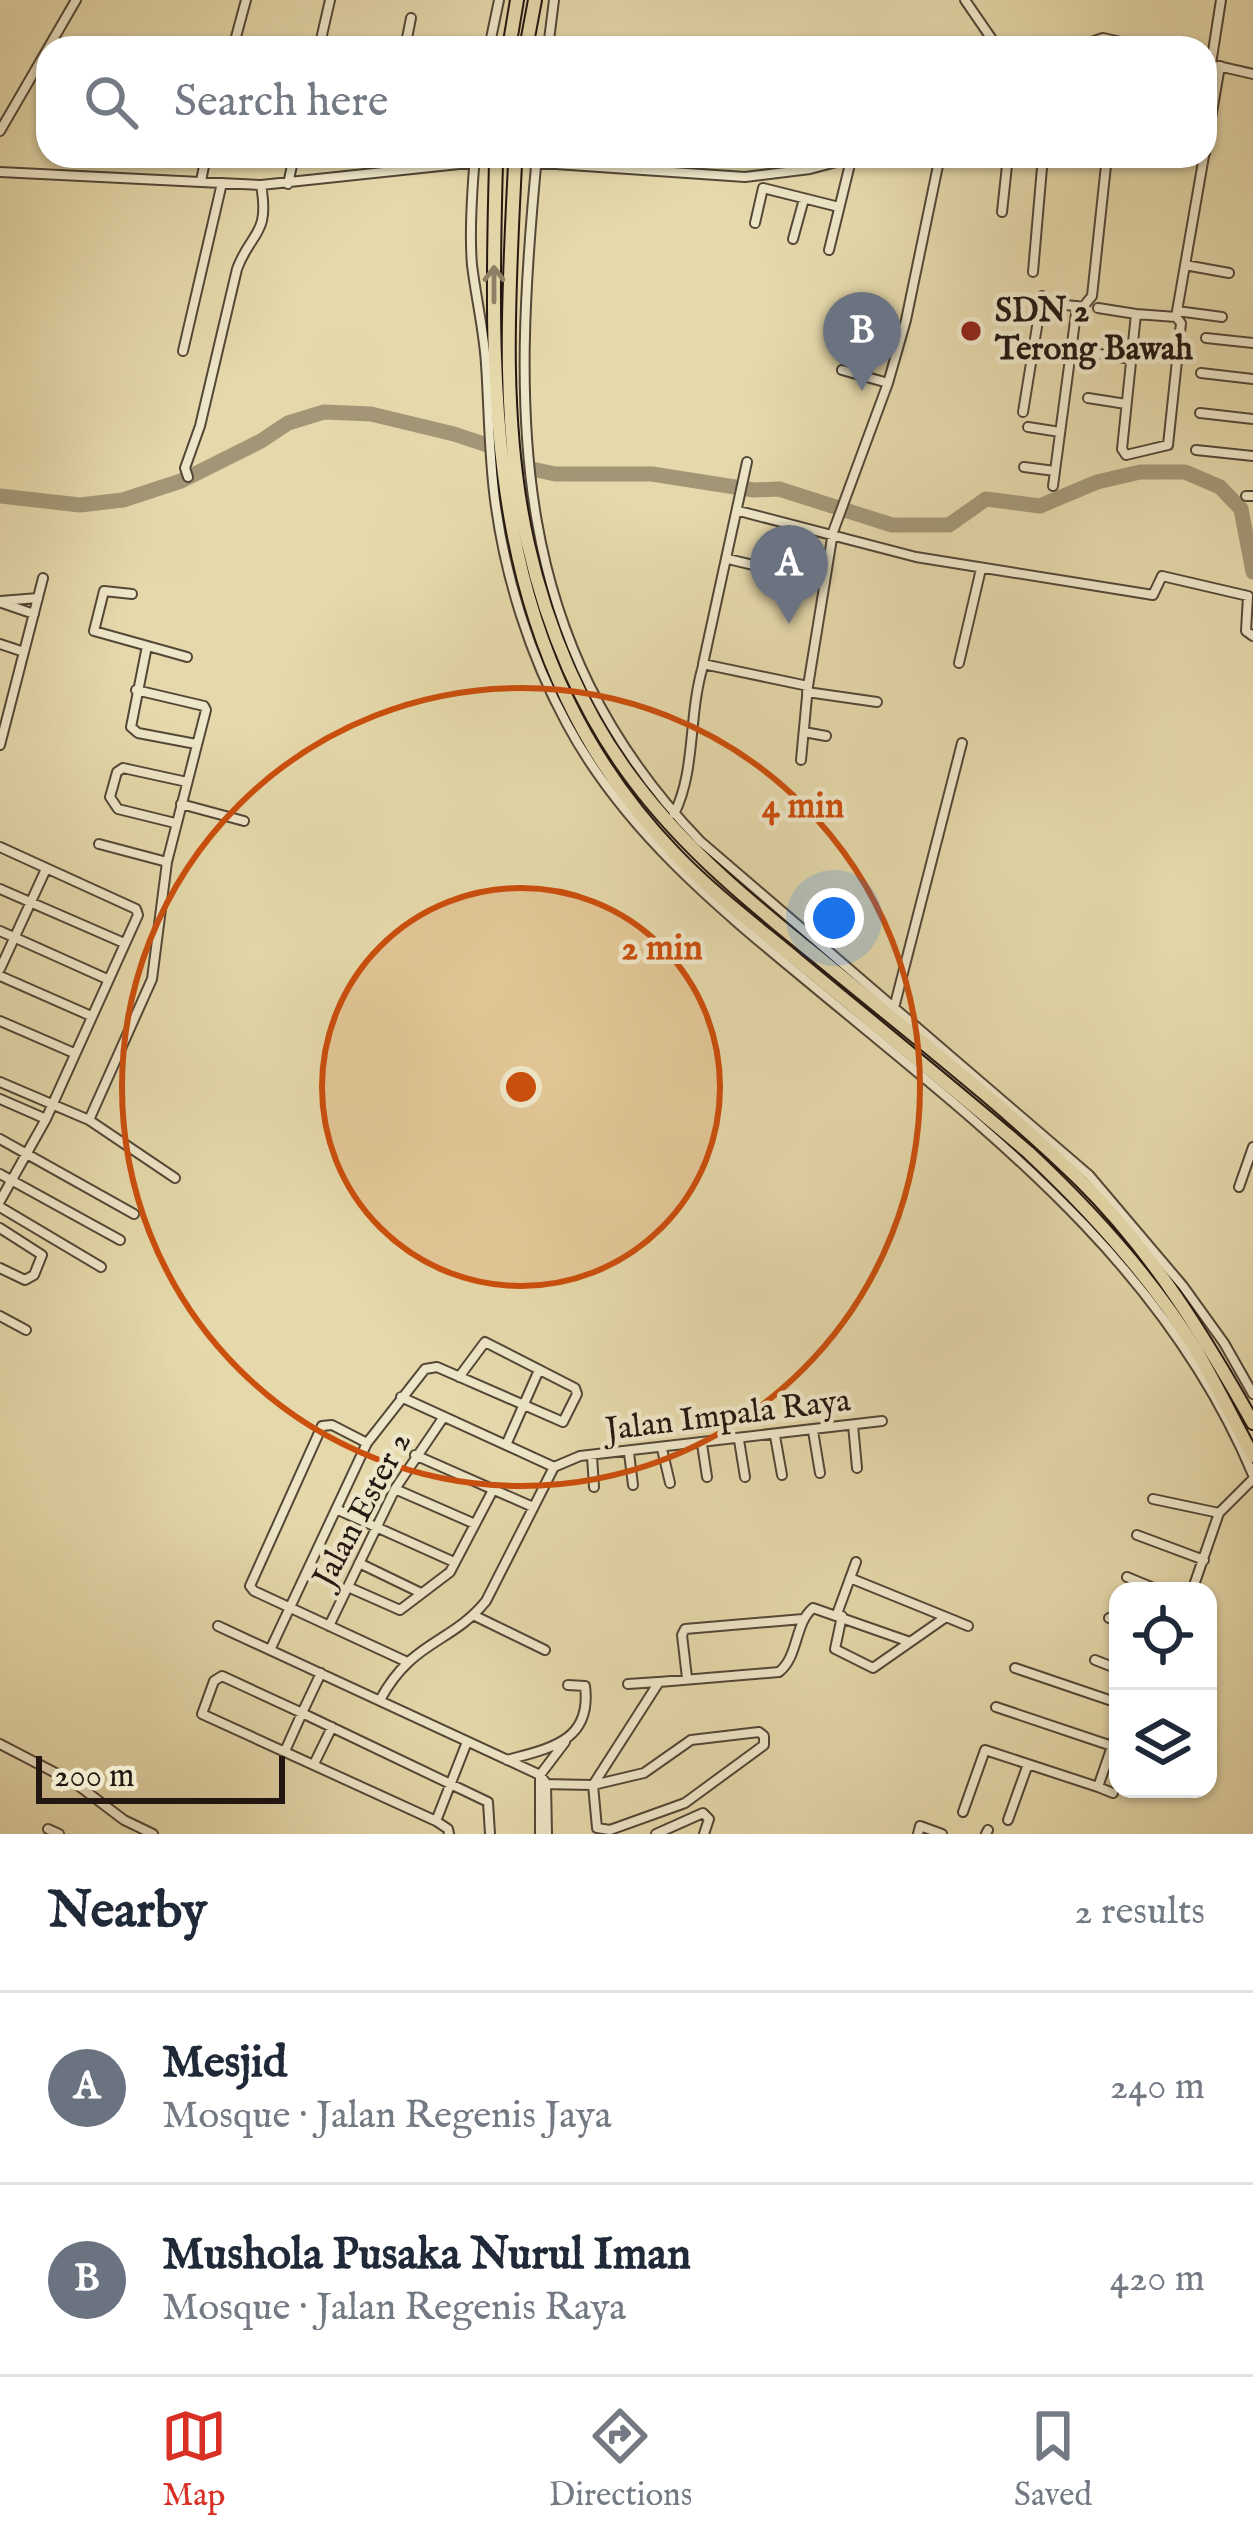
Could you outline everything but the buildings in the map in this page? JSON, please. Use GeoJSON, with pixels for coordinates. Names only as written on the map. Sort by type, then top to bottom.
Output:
{"type":"FeatureCollection","features":[{"type":"Feature","properties":{"kind":"highway"},"geometry":{"type":"LineString","coordinates":[[511,36],[518,0]]}},
{"type":"Feature","properties":{"kind":"highway"},"geometry":{"type":"LineString","coordinates":[[528,36],[535,0]]}},
{"type":"Feature","properties":{"kind":"highway"},"geometry":{"type":"LineString","coordinates":[[496,168],[494,329],[502,450],[550,616],[591,715],[632,779],[724,878],[1025,1129],[1084,1184],[1208,1340],[1253,1423]]}},
{"type":"Feature","properties":{"kind":"highway"},"geometry":{"type":"LineString","coordinates":[[516,168],[500,500],[551,668],[614,780],[675,854],[1028,1152],[1078,1200],[1158,1294],[1196,1351],[1253,1456]]}},
{"type":"Feature","properties":{"kind":"street"},"geometry":{"type":"LineString","coordinates":[[55,36],[76,0]]}},
{"type":"Feature","properties":{"kind":"street"},"geometry":{"type":"LineString","coordinates":[[236,36],[246,0]]}},
{"type":"Feature","properties":{"kind":"street"},"geometry":{"type":"LineString","coordinates":[[322,36],[330,0]]}},
{"type":"Feature","properties":{"kind":"street"},"geometry":{"type":"LineString","coordinates":[[492,36],[499,0]]}},
{"type":"Feature","properties":{"kind":"street"},"geometry":{"type":"LineString","coordinates":[[550,36],[554,0]]}},
{"type":"Feature","properties":{"kind":"street"},"geometry":{"type":"LineString","coordinates":[[964,0],[990,36]]}},
{"type":"Feature","properties":{"kind":"street"},"geometry":{"type":"LineString","coordinates":[[1216,36],[1221,0]]}},
{"type":"Feature","properties":{"kind":"street"},"geometry":{"type":"LineString","coordinates":[[407,36],[411,18]]}},
{"type":"Feature","properties":{"kind":"street"},"geometry":{"type":"LineString","coordinates":[[1217,65],[1253,74]]}},
{"type":"Feature","properties":{"kind":"street"},"geometry":{"type":"LineString","coordinates":[[0,131],[36,69]]}},
{"type":"Feature","properties":{"kind":"street"},"geometry":{"type":"LineString","coordinates":[[201,182],[204,168]]}},
{"type":"Feature","properties":{"kind":"street"},"geometry":{"type":"LineString","coordinates":[[288,184],[291,168]]}},
{"type":"Feature","properties":{"kind":"street"},"geometry":{"type":"LineString","coordinates":[[0,172],[288,184],[401,168]]}},
{"type":"Feature","properties":{"kind":"street"},"geometry":{"type":"LineString","coordinates":[[474,168],[472,260],[502,450]]}},
{"type":"Feature","properties":{"kind":"street"},"geometry":{"type":"LineString","coordinates":[[535,168],[522,336],[529,474],[544,561],[574,655],[614,733],[674,814],[759,894],[1090,1175],[1183,1286],[1253,1394]]}},
{"type":"Feature","properties":{"kind":"street"},"geometry":{"type":"LineString","coordinates":[[640,168],[745,177],[817,168]]}},
{"type":"Feature","properties":{"kind":"street"},"geometry":{"type":"LineString","coordinates":[[829,250],[851,168]]}},
{"type":"Feature","properties":{"kind":"street"},"geometry":{"type":"LineString","coordinates":[[801,760],[832,532],[888,382],[920,267],[938,168]]}},
{"type":"Feature","properties":{"kind":"street"},"geometry":{"type":"LineString","coordinates":[[1002,212],[1007,168]]}},
{"type":"Feature","properties":{"kind":"street"},"geometry":{"type":"LineString","coordinates":[[1033,272],[1042,168]]}},
{"type":"Feature","properties":{"kind":"street"},"geometry":{"type":"LineString","coordinates":[[1023,412],[1041,299],[1083,307],[1092,296],[1106,168]]}},
{"type":"Feature","properties":{"kind":"street"},"geometry":{"type":"LineString","coordinates":[[1136,314],[1122,453],[1166,448],[1181,323],[1177,314],[1202,168]]}},
{"type":"Feature","properties":{"kind":"street"},"geometry":{"type":"LineString","coordinates":[[183,351],[222,183]]}},
{"type":"Feature","properties":{"kind":"street"},"geometry":{"type":"LineString","coordinates":[[188,477],[185,468],[200,426],[236,269],[251,249],[265,209],[261,184]]}},
{"type":"Feature","properties":{"kind":"street"},"geometry":{"type":"LineString","coordinates":[[755,223],[763,188],[839,207]]}},
{"type":"Feature","properties":{"kind":"street"},"geometry":{"type":"LineString","coordinates":[[793,239],[804,199]]}},
{"type":"Feature","properties":{"kind":"street"},"geometry":{"type":"LineString","coordinates":[[1185,265],[1229,273]]}},
{"type":"Feature","properties":{"kind":"street"},"geometry":{"type":"LineString","coordinates":[[1053,486],[1077,306]]}},
{"type":"Feature","properties":{"kind":"street"},"geometry":{"type":"LineString","coordinates":[[1098,308],[1222,317]]}},
{"type":"Feature","properties":{"kind":"street"},"geometry":{"type":"LineString","coordinates":[[1206,338],[1253,343]]}},
{"type":"Feature","properties":{"kind":"street"},"geometry":{"type":"LineString","coordinates":[[1093,353],[1131,358]]}},
{"type":"Feature","properties":{"kind":"street"},"geometry":{"type":"LineString","coordinates":[[842,370],[888,382]]}},
{"type":"Feature","properties":{"kind":"street"},"geometry":{"type":"LineString","coordinates":[[1201,374],[1253,380]]}},
{"type":"Feature","properties":{"kind":"street"},"geometry":{"type":"LineString","coordinates":[[1088,398],[1126,404]]}},
{"type":"Feature","properties":{"kind":"street"},"geometry":{"type":"LineString","coordinates":[[1200,413],[1253,419]]}},
{"type":"Feature","properties":{"kind":"street"},"geometry":{"type":"LineString","coordinates":[[1028,428],[1060,432]]}},
{"type":"Feature","properties":{"kind":"street"},"geometry":{"type":"LineString","coordinates":[[1196,450],[1253,456]]}},
{"type":"Feature","properties":{"kind":"street"},"geometry":{"type":"LineString","coordinates":[[674,814],[686,788],[691,716],[747,462]]}},
{"type":"Feature","properties":{"kind":"street"},"geometry":{"type":"LineString","coordinates":[[1024,467],[1055,471]]}},
{"type":"Feature","properties":{"kind":"street"},"geometry":{"type":"LineString","coordinates":[[500,500],[514,588],[544,675],[567,725],[632,821],[704,894],[956,1103],[1065,1201],[1174,1334],[1220,1409],[1253,1477],[1220,1514],[1195,1582]]}},
{"type":"Feature","properties":{"kind":"street"},"geometry":{"type":"LineString","coordinates":[[739,511],[981,569],[1152,595],[1162,576],[1204,584],[1249,597],[1246,631],[1253,636]]}},
{"type":"Feature","properties":{"kind":"street"},"geometry":{"type":"LineString","coordinates":[[728,559],[825,582]]}},
{"type":"Feature","properties":{"kind":"street"},"geometry":{"type":"LineString","coordinates":[[959,663],[981,569]]}},
{"type":"Feature","properties":{"kind":"street"},"geometry":{"type":"LineString","coordinates":[[0,746],[43,578]]}},
{"type":"Feature","properties":{"kind":"street"},"geometry":{"type":"LineString","coordinates":[[132,594],[104,591],[93,630],[188,657]]}},
{"type":"Feature","properties":{"kind":"street"},"geometry":{"type":"LineString","coordinates":[[0,602],[38,598]]}},
{"type":"Feature","properties":{"kind":"street"},"geometry":{"type":"LineString","coordinates":[[0,602],[34,614]]}},
{"type":"Feature","properties":{"kind":"street"},"geometry":{"type":"LineString","coordinates":[[0,644],[24,652]]}},
{"type":"Feature","properties":{"kind":"street"},"geometry":{"type":"LineString","coordinates":[[147,646],[129,722],[132,730],[196,744]]}},
{"type":"Feature","properties":{"kind":"street"},"geometry":{"type":"LineString","coordinates":[[703,666],[877,701]]}},
{"type":"Feature","properties":{"kind":"street"},"geometry":{"type":"LineString","coordinates":[[0,685],[14,689]]}},
{"type":"Feature","properties":{"kind":"street"},"geometry":{"type":"LineString","coordinates":[[89,1120],[149,987],[167,862],[204,706],[136,690]]}},
{"type":"Feature","properties":{"kind":"street"},"geometry":{"type":"LineString","coordinates":[[803,732],[826,736]]}},
{"type":"Feature","properties":{"kind":"street"},"geometry":{"type":"LineString","coordinates":[[894,1008],[962,743]]}},
{"type":"Feature","properties":{"kind":"street"},"geometry":{"type":"LineString","coordinates":[[176,823],[118,809],[110,797],[117,772],[123,768],[187,782]]}},
{"type":"Feature","properties":{"kind":"street"},"geometry":{"type":"LineString","coordinates":[[181,804],[244,821]]}},
{"type":"Feature","properties":{"kind":"street"},"geometry":{"type":"LineString","coordinates":[[99,844],[167,862]]}},
{"type":"Feature","properties":{"kind":"street"},"geometry":{"type":"LineString","coordinates":[[0,847],[136,909],[137,918],[46,1119],[0,1204],[100,1267]]}},
{"type":"Feature","properties":{"kind":"street"},"geometry":{"type":"LineString","coordinates":[[46,869],[0,972],[91,1016]]}},
{"type":"Feature","properties":{"kind":"street"},"geometry":{"type":"LineString","coordinates":[[0,889],[124,944]]}},
{"type":"Feature","properties":{"kind":"street"},"geometry":{"type":"LineString","coordinates":[[0,931],[107,979]]}},
{"type":"Feature","properties":{"kind":"street"},"geometry":{"type":"LineString","coordinates":[[0,1021],[74,1053]]}},
{"type":"Feature","properties":{"kind":"street"},"geometry":{"type":"LineString","coordinates":[[0,1082],[89,1120],[175,1178]]}},
{"type":"Feature","properties":{"kind":"street"},"geometry":{"type":"LineString","coordinates":[[0,1100],[46,1119]]}},
{"type":"Feature","properties":{"kind":"street"},"geometry":{"type":"LineString","coordinates":[[0,1139],[134,1214]]}},
{"type":"Feature","properties":{"kind":"street"},"geometry":{"type":"LineString","coordinates":[[1239,1187],[1249,1173],[1253,1147]]}},
{"type":"Feature","properties":{"kind":"street"},"geometry":{"type":"LineString","coordinates":[[0,1174],[120,1240]]}},
{"type":"Feature","properties":{"kind":"street"},"geometry":{"type":"LineString","coordinates":[[0,1228],[42,1255],[34,1275],[26,1280],[0,1268]]}},
{"type":"Feature","properties":{"kind":"street"},"geometry":{"type":"LineString","coordinates":[[0,1316],[26,1330]]}},
{"type":"Feature","properties":{"kind":"street"},"geometry":{"type":"LineString","coordinates":[[270,1650],[367,1443],[425,1369],[436,1367],[525,1406],[567,1421],[576,1390],[484,1342],[459,1377]]}},
{"type":"Feature","properties":{"kind":"street"},"geometry":{"type":"LineString","coordinates":[[506,1445],[539,1370]]}},
{"type":"Feature","properties":{"kind":"street"},"geometry":{"type":"LineString","coordinates":[[380,1700],[405,1661],[486,1601],[554,1467],[401,1397]]}},
{"type":"Feature","properties":{"kind":"street","name":"Jalan Ester 2"},"geometry":{"type":"LineString","coordinates":[[329,1626],[395,1489],[443,1418]]}},
{"type":"Feature","properties":{"kind":"street","name":"Jalan Impala Raya"},"geometry":{"type":"LineString","coordinates":[[554,1467],[580,1456],[629,1454],[882,1421]]}},
{"type":"Feature","properties":{"kind":"street"},"geometry":{"type":"LineString","coordinates":[[367,1443],[326,1424],[251,1588],[405,1661]]}},
{"type":"Feature","properties":{"kind":"street"},"geometry":{"type":"LineString","coordinates":[[853,1425],[857,1468]]}},
{"type":"Feature","properties":{"kind":"street"},"geometry":{"type":"LineString","coordinates":[[814,1431],[820,1473]]}},
{"type":"Feature","properties":{"kind":"street"},"geometry":{"type":"LineString","coordinates":[[775,1436],[782,1475]]}},
{"type":"Feature","properties":{"kind":"street"},"geometry":{"type":"LineString","coordinates":[[740,1440],[745,1477]]}},
{"type":"Feature","properties":{"kind":"street"},"geometry":{"type":"LineString","coordinates":[[702,1444],[707,1477]]}},
{"type":"Feature","properties":{"kind":"street"},"geometry":{"type":"LineString","coordinates":[[662,1449],[670,1483]]}},
{"type":"Feature","properties":{"kind":"street"},"geometry":{"type":"LineString","coordinates":[[415,1454],[533,1507]]}},
{"type":"Feature","properties":{"kind":"street"},"geometry":{"type":"LineString","coordinates":[[629,1454],[633,1485]]}},
{"type":"Feature","properties":{"kind":"street"},"geometry":{"type":"LineString","coordinates":[[592,1456],[594,1487]]}},
{"type":"Feature","properties":{"kind":"street"},"geometry":{"type":"LineString","coordinates":[[348,1587],[396,1611],[448,1574],[494,1488]]}},
{"type":"Feature","properties":{"kind":"street"},"geometry":{"type":"LineString","coordinates":[[395,1489],[475,1524]]}},
{"type":"Feature","properties":{"kind":"street"},"geometry":{"type":"LineString","coordinates":[[1153,1499],[1220,1514]]}},
{"type":"Feature","properties":{"kind":"street"},"geometry":{"type":"LineString","coordinates":[[336,1509],[454,1562]]}},
{"type":"Feature","properties":{"kind":"street"},"geometry":{"type":"LineString","coordinates":[[1138,1534],[1204,1560]]}},
{"type":"Feature","properties":{"kind":"street"},"geometry":{"type":"LineString","coordinates":[[856,1562],[835,1649],[873,1667],[946,1617]]}},
{"type":"Feature","properties":{"kind":"street"},"geometry":{"type":"LineString","coordinates":[[359,1563],[421,1593]]}},
{"type":"Feature","properties":{"kind":"street"},"geometry":{"type":"LineString","coordinates":[[1127,1577],[1139,1582]]}},
{"type":"Feature","properties":{"kind":"street"},"geometry":{"type":"LineString","coordinates":[[850,1579],[968,1626]]}},
{"type":"Feature","properties":{"kind":"street"},"geometry":{"type":"LineString","coordinates":[[628,1684],[784,1669],[802,1619],[813,1608],[910,1642]]}},
{"type":"Feature","properties":{"kind":"street"},"geometry":{"type":"LineString","coordinates":[[473,1615],[544,1650]]}},
{"type":"Feature","properties":{"kind":"street"},"geometry":{"type":"LineString","coordinates":[[687,1678],[685,1629],[802,1619]]}},
{"type":"Feature","properties":{"kind":"street"},"geometry":{"type":"LineString","coordinates":[[218,1626],[542,1781],[593,1785],[650,1770],[699,1737],[759,1732],[766,1740],[685,1803],[610,1830],[597,1828],[593,1785],[659,1682]]}},
{"type":"Feature","properties":{"kind":"street"},"geometry":{"type":"LineString","coordinates":[[1095,1660],[1109,1665]]}},
{"type":"Feature","properties":{"kind":"street"},"geometry":{"type":"LineString","coordinates":[[1015,1668],[1109,1700]]}},
{"type":"Feature","properties":{"kind":"street"},"geometry":{"type":"LineString","coordinates":[[285,1751],[321,1673]]}},
{"type":"Feature","properties":{"kind":"street"},"geometry":{"type":"LineString","coordinates":[[449,1834],[436,1821],[204,1716],[202,1707],[214,1681],[222,1676],[488,1802],[490,1834]]}},
{"type":"Feature","properties":{"kind":"street"},"geometry":{"type":"LineString","coordinates":[[544,1834],[542,1781],[588,1708],[584,1684],[568,1685]]}},
{"type":"Feature","properties":{"kind":"street"},"geometry":{"type":"LineString","coordinates":[[996,1707],[1109,1745]]}},
{"type":"Feature","properties":{"kind":"street"},"geometry":{"type":"LineString","coordinates":[[314,1764],[332,1726]]}},
{"type":"Feature","properties":{"kind":"street"},"geometry":{"type":"LineString","coordinates":[[436,1821],[467,1742]]}},
{"type":"Feature","properties":{"kind":"street"},"geometry":{"type":"LineString","coordinates":[[506,1760],[565,1742]]}},
{"type":"Feature","properties":{"kind":"street"},"geometry":{"type":"LineString","coordinates":[[0,1744],[75,1783],[137,1831],[153,1834]]}},
{"type":"Feature","properties":{"kind":"street"},"geometry":{"type":"LineString","coordinates":[[964,1812],[985,1750],[1109,1791]]}},
{"type":"Feature","properties":{"kind":"street"},"geometry":{"type":"LineString","coordinates":[[1098,1787],[1109,1755]]}},
{"type":"Feature","properties":{"kind":"street"},"geometry":{"type":"LineString","coordinates":[[1008,1820],[1028,1764]]}},
{"type":"Feature","properties":{"kind":"street"},"geometry":{"type":"LineString","coordinates":[[656,1834],[703,1813],[709,1820],[704,1834]]}},
{"type":"Feature","properties":{"kind":"street"},"geometry":{"type":"LineString","coordinates":[[918,1834],[920,1826],[942,1834]]}},
{"type":"Feature","properties":{"kind":"street"},"geometry":{"type":"LineString","coordinates":[[48,1829],[59,1834]]}},
{"type":"Feature","properties":{"kind":"waterway"},"geometry":{"type":"LineString","coordinates":[[0,496],[80,505],[123,500],[181,481],[288,423],[324,412],[371,414],[454,434],[496,448],[523,467],[555,474],[652,474],[754,490],[779,489],[892,525],[949,525],[986,499],[1040,506],[1097,482],[1140,472],[1185,472],[1220,487],[1241,509],[1253,572]]}},
{"type":"Feature","properties":{"kind":"place","name":"SDN 2 Terong Bawah"},"geometry":{"type":"Point","coordinates":[971,331]}},
{"type":"Feature","properties":{"kind":"place","name":"Mushola Pusaka Nurul Iman"},"geometry":{"type":"Point","coordinates":[862,391]}},
{"type":"Feature","properties":{"kind":"place","name":"Mesjid"},"geometry":{"type":"Point","coordinates":[789,624]}}]}
